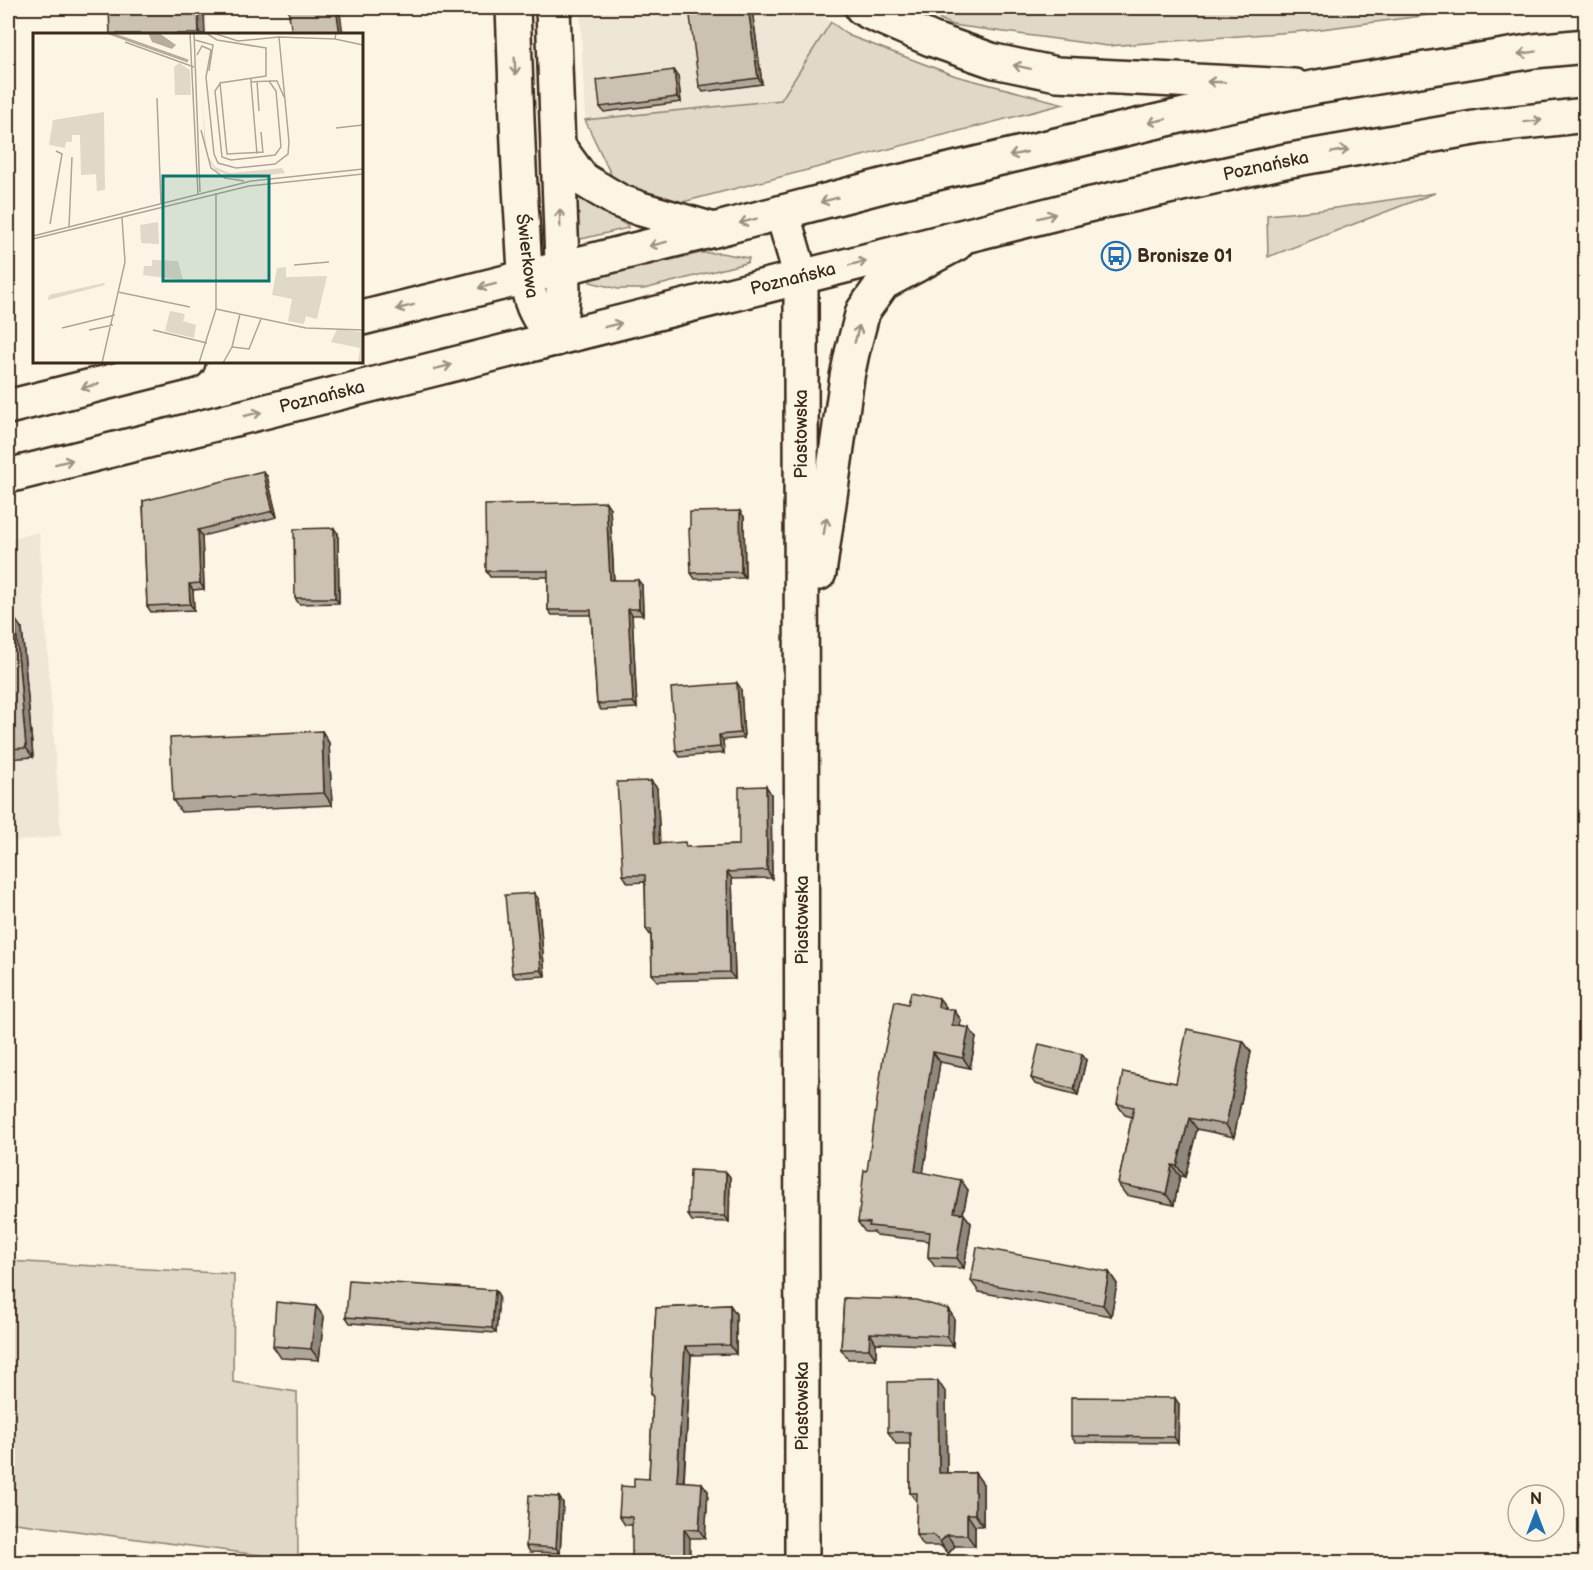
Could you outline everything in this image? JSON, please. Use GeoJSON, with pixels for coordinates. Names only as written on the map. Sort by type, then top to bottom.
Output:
{"type":"FeatureCollection","features":[{"type":"Feature","properties":{"kind":"street","name":"Świerkowa"},"geometry":{"type":"LineString","coordinates":[[513,8],[519,176],[526,276],[530,298],[537,315],[556,339]]}},
{"type":"Feature","properties":{"kind":"street","name":"Świerkowa"},"geometry":{"type":"LineString","coordinates":[[553,8],[563,268],[562,309],[556,339]]}},
{"type":"Feature","properties":{"kind":"street"},"geometry":{"type":"LineString","coordinates":[[862,8],[931,39],[994,61],[1057,74],[1317,87]]}},
{"type":"Feature","properties":{"kind":"street"},"geometry":{"type":"LineString","coordinates":[[363,318],[886,185],[1214,108],[1317,87],[1534,51],[1586,46]]}},
{"type":"Feature","properties":{"kind":"street","name":"Poznańska"},"geometry":{"type":"LineString","coordinates":[[8,476],[975,233],[1285,160],[1480,127],[1586,115]]}},
{"type":"Feature","properties":{"kind":"street"},"geometry":{"type":"LineString","coordinates":[[558,146],[582,179],[619,201],[714,230]]}},
{"type":"Feature","properties":{"kind":"street","name":"Piastowska"},"geometry":{"type":"LineString","coordinates":[[782,212],[801,277],[802,1563]]}},
{"type":"Feature","properties":{"kind":"street"},"geometry":{"type":"LineString","coordinates":[[801,709],[823,537],[846,388],[863,311],[883,283],[975,233]]}},
{"type":"Feature","properties":{"kind":"street"},"geometry":{"type":"LineString","coordinates":[[8,407],[184,363]]}},
{"type":"Feature","properties":{"kind":"shaded area"},"geometry":{"type":"Polygon","coordinates":[[[580,8],[813,8],[831,22],[781,100],[585,120],[580,8]]]}},
{"type":"Feature","properties":{"kind":"shaded area"},"geometry":{"type":"Polygon","coordinates":[[[919,8],[1484,8],[1306,31],[1108,46],[952,25],[919,8]]]}},
{"type":"Feature","properties":{"kind":"shaded area"},"geometry":{"type":"Polygon","coordinates":[[[831,22],[850,36],[956,76],[1064,104],[679,203],[616,185],[585,120],[781,100],[831,22]]]}},
{"type":"Feature","properties":{"kind":"shaded area"},"geometry":{"type":"Polygon","coordinates":[[[579,191],[600,210],[628,228],[577,240],[575,195],[579,191]]]}},
{"type":"Feature","properties":{"kind":"shaded area"},"geometry":{"type":"Polygon","coordinates":[[[1435,193],[1268,257],[1267,215],[1322,210],[1435,193]]]}},
{"type":"Feature","properties":{"kind":"shaded area"},"geometry":{"type":"Polygon","coordinates":[[[701,253],[721,253],[749,258],[746,263],[644,289],[618,289],[590,282],[591,278],[701,253]]]}},
{"type":"Feature","properties":{"kind":"shaded area"},"geometry":{"type":"Polygon","coordinates":[[[39,532],[61,836],[8,842],[8,540],[39,532]]]}},
{"type":"Feature","properties":{"kind":"shaded area"},"geometry":{"type":"Polygon","coordinates":[[[8,1261],[234,1274],[233,1382],[297,1392],[298,1560],[8,1522],[8,1261]]]}},
{"type":"Feature","properties":{"kind":"building"},"geometry":{"type":"Polygon","coordinates":[[[109,8],[198,8],[199,33],[110,33],[109,8]]]}},
{"type":"Feature","properties":{"kind":"building"},"geometry":{"type":"Polygon","coordinates":[[[288,8],[317,8],[317,10],[336,8],[340,33],[292,33],[288,8]]]}},
{"type":"Feature","properties":{"kind":"building"},"geometry":{"type":"Polygon","coordinates":[[[689,8],[748,8],[758,78],[699,86],[689,8]]]}},
{"type":"Feature","properties":{"kind":"building"},"geometry":{"type":"Polygon","coordinates":[[[674,70],[677,97],[600,107],[597,80],[674,70]]]}},
{"type":"Feature","properties":{"kind":"building"},"geometry":{"type":"Polygon","coordinates":[[[263,471],[273,511],[198,530],[200,583],[189,584],[190,604],[147,606],[143,501],[263,471]]]}},
{"type":"Feature","properties":{"kind":"building"},"geometry":{"type":"Polygon","coordinates":[[[606,502],[610,580],[638,580],[639,609],[628,609],[633,702],[597,704],[591,610],[548,610],[548,571],[486,571],[485,505],[606,502]]]}},
{"type":"Feature","properties":{"kind":"building"},"geometry":{"type":"Polygon","coordinates":[[[740,511],[741,572],[691,573],[690,512],[740,511]]]}},
{"type":"Feature","properties":{"kind":"building"},"geometry":{"type":"Polygon","coordinates":[[[334,528],[335,598],[295,598],[294,529],[334,528]]]}},
{"type":"Feature","properties":{"kind":"building"},"geometry":{"type":"Polygon","coordinates":[[[15,619],[26,748],[8,749],[8,620],[15,619]]]}},
{"type":"Feature","properties":{"kind":"building"},"geometry":{"type":"Polygon","coordinates":[[[737,683],[740,733],[719,735],[720,747],[676,751],[671,688],[737,683]]]}},
{"type":"Feature","properties":{"kind":"building"},"geometry":{"type":"Polygon","coordinates":[[[322,731],[324,793],[173,800],[170,738],[322,731]]]}},
{"type":"Feature","properties":{"kind":"building"},"geometry":{"type":"Polygon","coordinates":[[[651,781],[655,844],[685,842],[686,847],[739,845],[739,787],[766,786],[767,870],[727,872],[729,972],[652,974],[651,929],[646,929],[645,875],[623,875],[617,782],[651,781]]]}},
{"type":"Feature","properties":{"kind":"building"},"geometry":{"type":"Polygon","coordinates":[[[534,893],[541,970],[512,973],[505,895],[534,893]]]}},
{"type":"Feature","properties":{"kind":"building"},"geometry":{"type":"Polygon","coordinates":[[[911,992],[939,998],[938,1007],[954,1010],[952,1025],[969,1028],[963,1058],[933,1052],[915,1171],[961,1180],[954,1212],[964,1214],[957,1258],[928,1257],[930,1232],[869,1226],[870,1223],[858,1222],[864,1170],[867,1171],[883,1058],[895,1001],[908,1004],[911,992]]]}},
{"type":"Feature","properties":{"kind":"building"},"geometry":{"type":"Polygon","coordinates":[[[1187,1029],[1243,1041],[1226,1125],[1189,1118],[1177,1166],[1172,1165],[1166,1194],[1118,1184],[1134,1107],[1117,1104],[1123,1072],[1176,1083],[1187,1029]]]}},
{"type":"Feature","properties":{"kind":"building"},"geometry":{"type":"Polygon","coordinates":[[[1039,1044],[1082,1054],[1074,1089],[1031,1078],[1039,1044]]]}},
{"type":"Feature","properties":{"kind":"building"},"geometry":{"type":"Polygon","coordinates":[[[690,1170],[726,1172],[725,1216],[688,1215],[690,1170]]]}},
{"type":"Feature","properties":{"kind":"building"},"geometry":{"type":"Polygon","coordinates":[[[977,1247],[1109,1272],[1103,1305],[971,1281],[977,1247]]]}},
{"type":"Feature","properties":{"kind":"building"},"geometry":{"type":"Polygon","coordinates":[[[349,1280],[495,1290],[492,1328],[346,1317],[349,1280]]]}},
{"type":"Feature","properties":{"kind":"building"},"geometry":{"type":"Polygon","coordinates":[[[844,1298],[916,1300],[948,1309],[947,1336],[870,1333],[869,1349],[841,1349],[844,1298]]]}},
{"type":"Feature","properties":{"kind":"building"},"geometry":{"type":"Polygon","coordinates":[[[276,1302],[316,1306],[311,1349],[273,1346],[276,1302]]]}},
{"type":"Feature","properties":{"kind":"building"},"geometry":{"type":"Polygon","coordinates":[[[730,1305],[730,1345],[685,1346],[677,1481],[702,1483],[699,1530],[684,1529],[684,1563],[632,1563],[632,1517],[619,1516],[621,1486],[634,1487],[634,1478],[649,1479],[656,1308],[730,1305]]]}},
{"type":"Feature","properties":{"kind":"building"},"geometry":{"type":"Polygon","coordinates":[[[938,1381],[939,1473],[975,1473],[975,1514],[967,1514],[967,1535],[947,1535],[940,1542],[933,1535],[916,1535],[917,1493],[910,1493],[910,1432],[888,1432],[888,1382],[938,1381]]]}},
{"type":"Feature","properties":{"kind":"building"},"geometry":{"type":"Polygon","coordinates":[[[1071,1397],[1175,1398],[1174,1437],[1071,1436],[1071,1397]]]}},
{"type":"Feature","properties":{"kind":"building"},"geometry":{"type":"Polygon","coordinates":[[[529,1495],[559,1497],[556,1548],[526,1546],[529,1495]]]}},
{"type":"Feature","properties":{"kind":"place","name":"Bronisze 01"},"geometry":{"type":"Point","coordinates":[1116,256]}}]}
